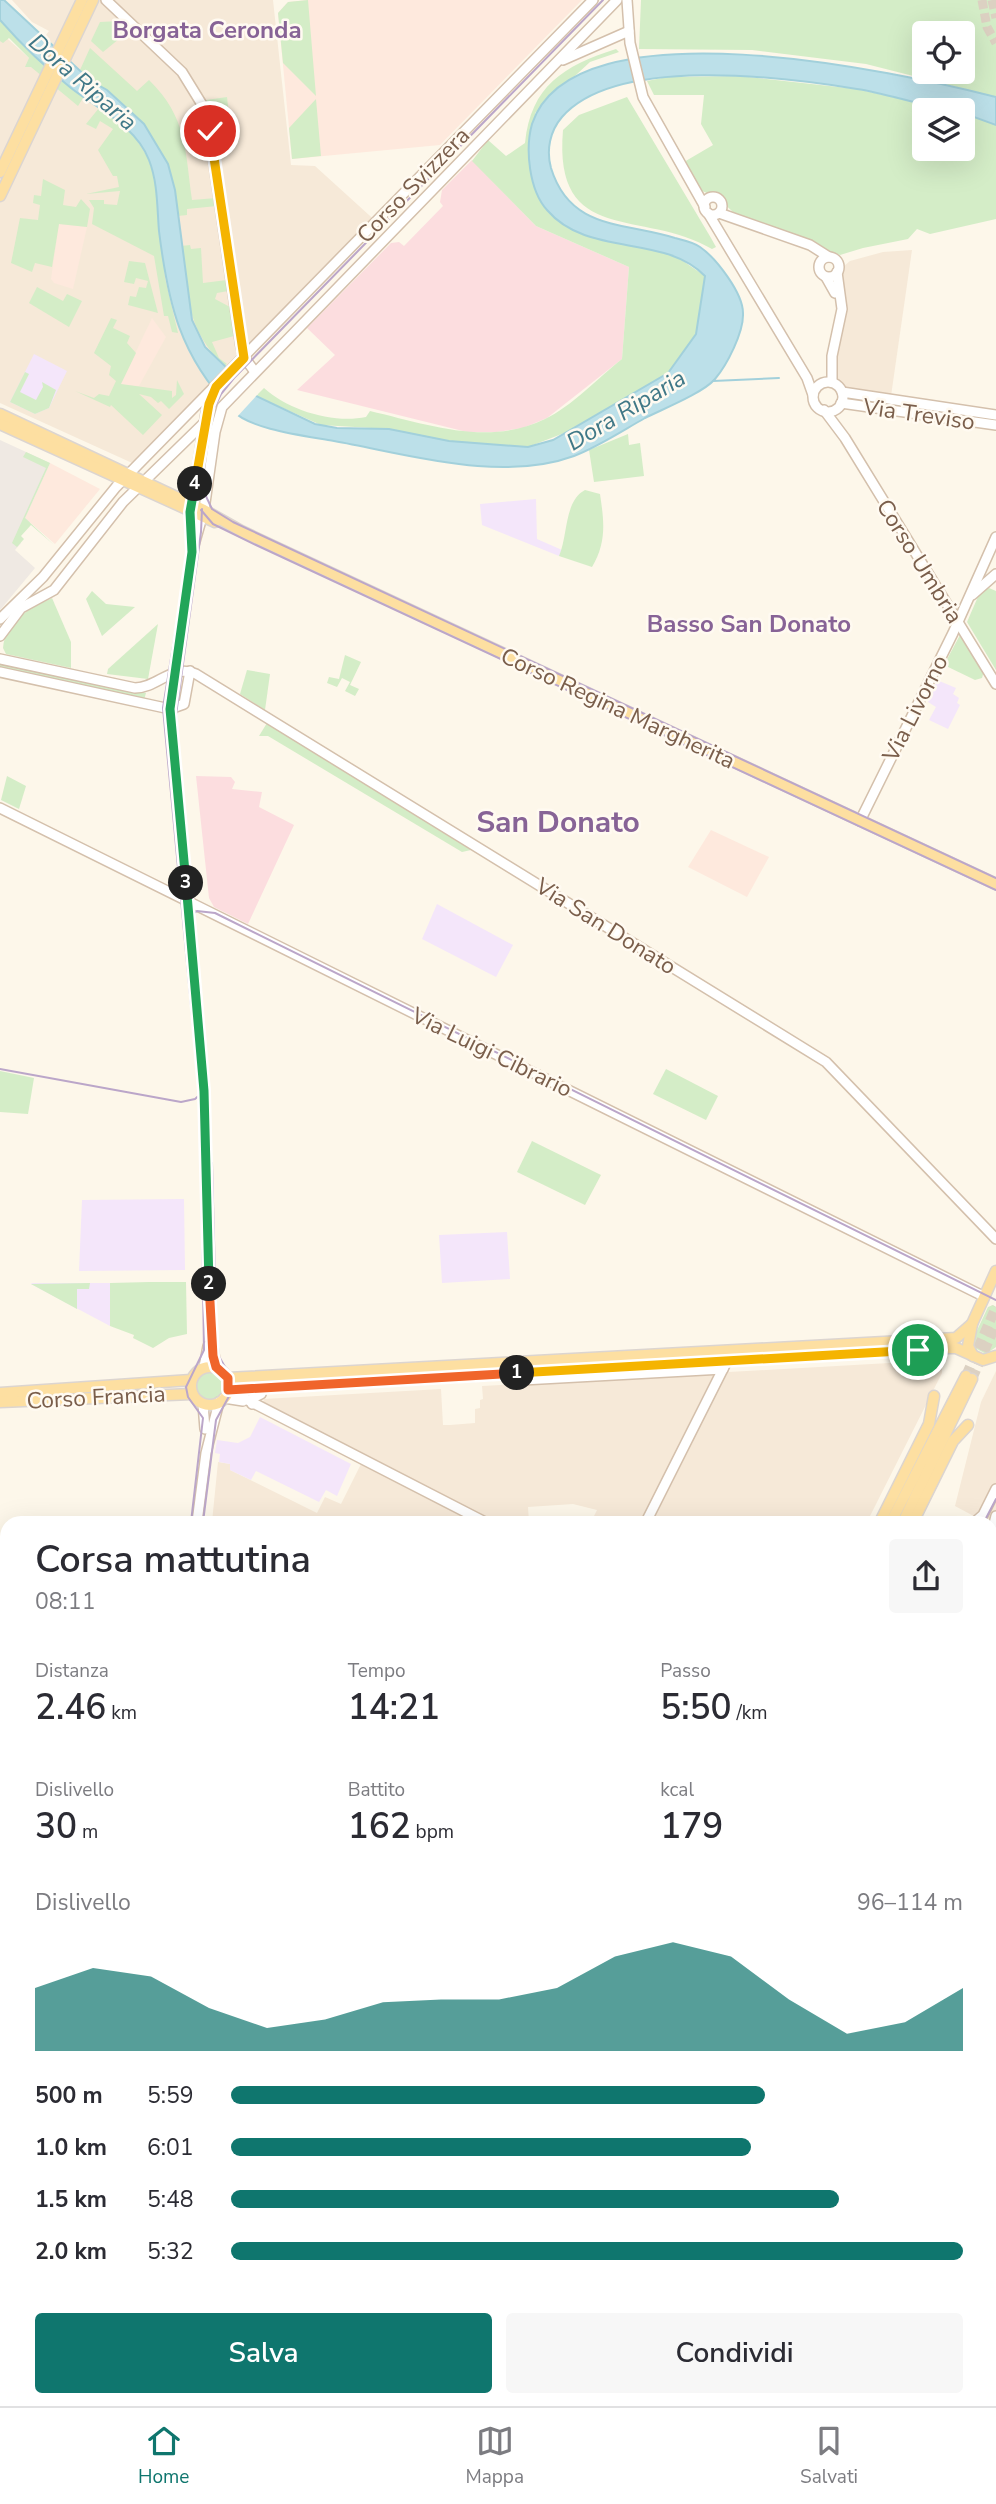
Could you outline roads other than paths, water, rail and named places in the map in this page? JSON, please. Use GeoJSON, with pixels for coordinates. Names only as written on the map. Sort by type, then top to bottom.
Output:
{"type":"FeatureCollection","features":[{"type":"Feature","properties":{"kind":"main road"},"geometry":{"type":"LineString","coordinates":[[70,37],[82,0]]}},
{"type":"Feature","properties":{"kind":"main road"},"geometry":{"type":"LineString","coordinates":[[0,196],[70,37],[93,0]]}},
{"type":"Feature","properties":{"kind":"main road"},"geometry":{"type":"LineString","coordinates":[[0,173],[48,84]]}},
{"type":"Feature","properties":{"kind":"main road","name":"Corso Regina Margherita"},"geometry":{"type":"LineString","coordinates":[[0,414],[191,509],[996,884]]}},
{"type":"Feature","properties":{"kind":"main road","name":"Corso Regina Margherita"},"geometry":{"type":"LineString","coordinates":[[0,424],[126,477]]}},
{"type":"Feature","properties":{"kind":"main road"},"geometry":{"type":"LineString","coordinates":[[974,1356],[968,1346],[972,1324],[996,1271]]}},
{"type":"Feature","properties":{"kind":"main road"},"geometry":{"type":"LineString","coordinates":[[980,1307],[996,1286]]}},
{"type":"Feature","properties":{"kind":"main road"},"geometry":{"type":"LineString","coordinates":[[972,1324],[961,1336],[727,1360],[224,1397],[203,1404],[192,1394],[191,1380],[204,1367],[216,1367],[228,1378],[727,1360],[951,1348],[986,1361],[996,1356]]}},
{"type":"Feature","properties":{"kind":"main road"},"geometry":{"type":"LineString","coordinates":[[224,1397],[228,1378]]}},
{"type":"Feature","properties":{"kind":"main road"},"geometry":{"type":"LineString","coordinates":[[894,1516],[969,1378],[906,1516]]}},
{"type":"Feature","properties":{"kind":"main road","name":"Corso Francia"},"geometry":{"type":"LineString","coordinates":[[0,1393],[191,1380]]}},
{"type":"Feature","properties":{"kind":"main road","name":"Corso Francia"},"geometry":{"type":"LineString","coordinates":[[0,1402],[192,1394]]}},
{"type":"Feature","properties":{"kind":"main road"},"geometry":{"type":"LineString","coordinates":[[883,1516],[928,1428],[934,1396]]}},
{"type":"Feature","properties":{"kind":"main road"},"geometry":{"type":"LineString","coordinates":[[916,1516],[953,1441],[968,1425]]}},
{"type":"Feature","properties":{"kind":"street"},"geometry":{"type":"LineString","coordinates":[[106,0],[182,72],[206,111],[244,358],[255,372]]}},
{"type":"Feature","properties":{"kind":"street","name":"Corso Svizzera"},"geometry":{"type":"LineString","coordinates":[[213,392],[593,0]]}},
{"type":"Feature","properties":{"kind":"street","name":"Corso Svizzera"},"geometry":{"type":"LineString","coordinates":[[223,406],[617,0]]}},
{"type":"Feature","properties":{"kind":"street"},"geometry":{"type":"LineString","coordinates":[[627,0],[629,31]]}},
{"type":"Feature","properties":{"kind":"street","name":"Corso Svizzera"},"geometry":{"type":"LineString","coordinates":[[556,64],[629,31]]}},
{"type":"Feature","properties":{"kind":"street","name":"Corso Umbria"},"geometry":{"type":"LineString","coordinates":[[629,31],[639,88],[695,187],[714,208],[720,230],[807,378],[817,406],[824,410],[845,438],[996,684]]}},
{"type":"Feature","properties":{"kind":"street"},"geometry":{"type":"LineString","coordinates":[[714,208],[810,245],[838,262],[842,309],[826,383],[813,395]]}},
{"type":"Feature","properties":{"kind":"street"},"geometry":{"type":"LineString","coordinates":[[386,213],[396,228]]}},
{"type":"Feature","properties":{"kind":"street"},"geometry":{"type":"LineString","coordinates":[[796,240],[813,253],[820,271],[835,288],[837,307],[826,383]]}},
{"type":"Feature","properties":{"kind":"street"},"geometry":{"type":"LineString","coordinates":[[819,264],[829,257]]}},
{"type":"Feature","properties":{"kind":"street"},"geometry":{"type":"LineString","coordinates":[[826,277],[837,272]]}},
{"type":"Feature","properties":{"kind":"street"},"geometry":{"type":"LineString","coordinates":[[807,378],[826,383],[842,392]]}},
{"type":"Feature","properties":{"kind":"street"},"geometry":{"type":"LineString","coordinates":[[192,552],[191,509],[205,422],[213,392]]}},
{"type":"Feature","properties":{"kind":"street"},"geometry":{"type":"LineString","coordinates":[[0,619],[43,578],[126,477],[213,392]]}},
{"type":"Feature","properties":{"kind":"street","name":"Corso Umbria"},"geometry":{"type":"LineString","coordinates":[[842,392],[835,416],[845,438]]}},
{"type":"Feature","properties":{"kind":"street","name":"Via Treviso"},"geometry":{"type":"LineString","coordinates":[[842,392],[996,415]]}},
{"type":"Feature","properties":{"kind":"street"},"geometry":{"type":"LineString","coordinates":[[0,636],[21,608],[54,590],[140,484],[223,406]]}},
{"type":"Feature","properties":{"kind":"street"},"geometry":{"type":"LineString","coordinates":[[216,1367],[210,1328],[204,1091],[170,709],[192,552],[204,513],[215,432],[223,406]]}},
{"type":"Feature","properties":{"kind":"street"},"geometry":{"type":"LineString","coordinates":[[824,410],[839,406]]}},
{"type":"Feature","properties":{"kind":"street","name":"Via Treviso"},"geometry":{"type":"LineString","coordinates":[[839,406],[996,425]]}},
{"type":"Feature","properties":{"kind":"street","name":"Via Livorno"},"geometry":{"type":"LineString","coordinates":[[860,821],[971,596],[996,537]]}},
{"type":"Feature","properties":{"kind":"street","name":"Via Livorno"},"geometry":{"type":"LineString","coordinates":[[971,596],[996,574]]}},
{"type":"Feature","properties":{"kind":"street"},"geometry":{"type":"LineString","coordinates":[[0,659],[135,688],[149,686],[175,671],[190,671],[186,700],[179,708],[170,709],[0,672]]}},
{"type":"Feature","properties":{"kind":"street","name":"Via San Donato"},"geometry":{"type":"LineString","coordinates":[[190,671],[826,1062],[996,1240]]}},
{"type":"Feature","properties":{"kind":"street","name":"Via Luigi Cibrario"},"geometry":{"type":"LineString","coordinates":[[0,808],[436,1024],[441,1032],[453,1038],[468,1040],[983,1296]]}},
{"type":"Feature","properties":{"kind":"street"},"geometry":{"type":"LineString","coordinates":[[204,1367],[210,1328]]}},
{"type":"Feature","properties":{"kind":"street"},"geometry":{"type":"LineString","coordinates":[[649,1516],[727,1360]]}},
{"type":"Feature","properties":{"kind":"street"},"geometry":{"type":"LineString","coordinates":[[250,1403],[261,1394]]}},
{"type":"Feature","properties":{"kind":"street"},"geometry":{"type":"LineString","coordinates":[[206,1453],[224,1397],[250,1403],[473,1516]]}},
{"type":"Feature","properties":{"kind":"street"},"geometry":{"type":"LineString","coordinates":[[198,1516],[206,1453],[206,1416],[203,1404]]}},
{"type":"Feature","properties":{"kind":"street"},"geometry":{"type":"LineString","coordinates":[[980,1516],[996,1489]]}},
{"type":"Feature","properties":{"kind":"water","name":"Dora Riparia"},"geometry":{"type":"Polygon","coordinates":[[[0,0],[4,0],[91,81],[107,90],[144,124],[168,164],[175,190],[192,320],[205,347],[256,396],[315,424],[337,428],[389,429],[449,441],[528,447],[553,440],[668,373],[696,334],[705,276],[688,263],[668,254],[583,235],[564,225],[541,202],[530,169],[530,134],[532,124],[560,86],[608,64],[671,54],[743,55],[817,62],[888,73],[912,78],[912,84],[940,84],[996,97],[996,125],[975,117],[975,98],[912,98],[912,101],[825,84],[745,76],[660,78],[620,85],[587,98],[562,117],[552,135],[549,148],[551,168],[560,188],[571,203],[601,220],[697,245],[728,277],[739,296],[743,321],[738,339],[725,365],[715,379],[692,395],[574,456],[545,464],[485,467],[423,459],[280,431],[252,423],[232,410],[200,370],[179,328],[167,282],[154,178],[143,148],[126,128],[43,64],[0,20],[0,0]]]}},
{"type":"Feature","properties":{"kind":"waterway"},"geometry":{"type":"LineString","coordinates":[[713,381],[779,378]]}},
{"type":"Feature","properties":{"kind":"tunnel"},"geometry":{"type":"LineString","coordinates":[[982,0],[987,27],[996,43]]}},
{"type":"Feature","properties":{"kind":"tunnel"},"geometry":{"type":"LineString","coordinates":[[992,0],[996,18]]}},
{"type":"Feature","properties":{"kind":"tunnel"},"geometry":{"type":"LineString","coordinates":[[966,1376],[996,1307]]}},
{"type":"Feature","properties":{"kind":"tunnel"},"geometry":{"type":"LineString","coordinates":[[972,1379],[996,1324]]}},
{"type":"Feature","properties":{"kind":"tram line"},"geometry":{"type":"LineString","coordinates":[[192,1516],[203,1418],[188,1397],[186,1387],[204,1350],[200,1101],[163,708],[210,417],[221,394],[234,378],[603,0]]}},
{"type":"Feature","properties":{"kind":"tram line"},"geometry":{"type":"LineString","coordinates":[[204,492],[212,509],[233,522],[996,878]]}},
{"type":"Feature","properties":{"kind":"tram line"},"geometry":{"type":"LineString","coordinates":[[202,509],[176,715],[202,1010]]}},
{"type":"Feature","properties":{"kind":"tram line"},"geometry":{"type":"LineString","coordinates":[[201,510],[213,524],[256,545],[996,890]]}},
{"type":"Feature","properties":{"kind":"tram line"},"geometry":{"type":"LineString","coordinates":[[187,918],[197,911],[215,913],[996,1300]]}},
{"type":"Feature","properties":{"kind":"tram line"},"geometry":{"type":"LineString","coordinates":[[0,1069],[181,1102],[195,1099],[204,1091]]}},
{"type":"Feature","properties":{"kind":"tram line"},"geometry":{"type":"LineString","coordinates":[[204,1516],[216,1420],[233,1389],[232,1379],[217,1353],[212,1163]]}},
{"type":"Feature","properties":{"kind":"tram line"},"geometry":{"type":"LineString","coordinates":[[987,1516],[996,1499]]}},
{"type":"Feature","properties":{"kind":"district","name":"Borgata Ceronda"},"geometry":{"type":"Point","coordinates":[207,30]}},
{"type":"Feature","properties":{"kind":"district","name":"Basso San Donato"},"geometry":{"type":"Point","coordinates":[749,624]}},
{"type":"Feature","properties":{"kind":"district","name":"San Donato"},"geometry":{"type":"Point","coordinates":[558,822]}}]}
